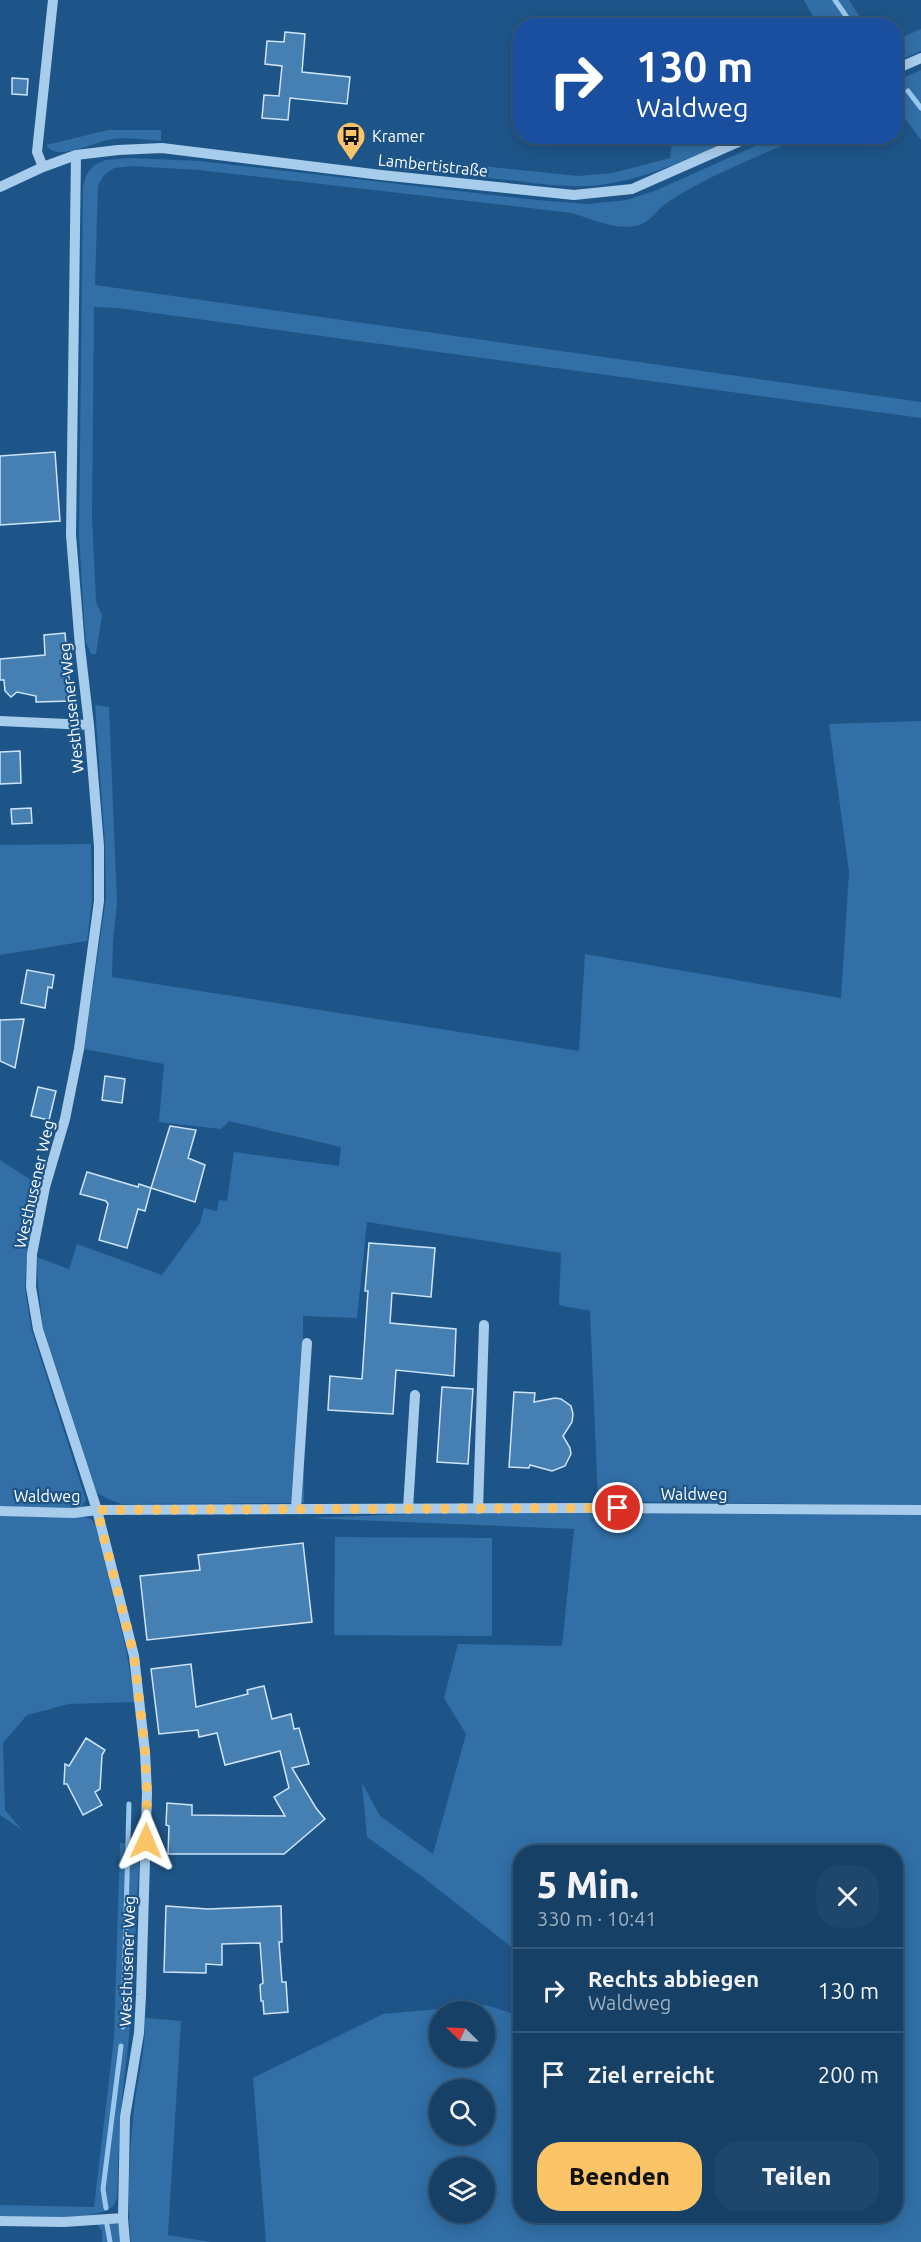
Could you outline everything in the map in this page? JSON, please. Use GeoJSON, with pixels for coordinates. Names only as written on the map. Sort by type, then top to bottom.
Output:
{"type":"FeatureCollection","features":[{"type":"Feature","properties":{"kind":"street"},"geometry":{"type":"LineString","coordinates":[[43,167],[37,152],[53,0]]}},
{"type":"Feature","properties":{"kind":"street"},"geometry":{"type":"LineString","coordinates":[[903,66],[921,58]]}},
{"type":"Feature","properties":{"kind":"street","name":"Lambertistraße"},"geometry":{"type":"LineString","coordinates":[[0,187],[76,155],[162,148],[381,175],[574,195],[632,189],[734,144]]}},
{"type":"Feature","properties":{"kind":"street","name":"Westhusener Weg"},"geometry":{"type":"LineString","coordinates":[[76,155],[71,535],[99,846],[99,901],[79,1049],[65,1119],[45,1187],[34,1243],[31,1287],[38,1329],[97,1510],[134,1656],[145,1752],[147,1793],[141,2005],[139,2032],[125,2117],[123,2218],[125,2242]]}},
{"type":"Feature","properties":{"kind":"street"},"geometry":{"type":"LineString","coordinates":[[0,721],[89,725]]}},
{"type":"Feature","properties":{"kind":"street"},"geometry":{"type":"LineString","coordinates":[[478,1509],[484,1325]]}},
{"type":"Feature","properties":{"kind":"street"},"geometry":{"type":"LineString","coordinates":[[296,1508],[308,1343]]}},
{"type":"Feature","properties":{"kind":"street"},"geometry":{"type":"LineString","coordinates":[[408,1509],[415,1395]]}},
{"type":"Feature","properties":{"kind":"street","name":"Waldweg"},"geometry":{"type":"LineString","coordinates":[[0,1511],[74,1513],[97,1510],[296,1508],[921,1510]]}},
{"type":"Feature","properties":{"kind":"street"},"geometry":{"type":"LineString","coordinates":[[0,2221],[64,2222],[123,2218]]}},
{"type":"Feature","properties":{"kind":"shaded area"},"geometry":{"type":"Polygon","coordinates":[[[804,0],[849,0],[861,18],[814,18],[804,0]]]}},
{"type":"Feature","properties":{"kind":"shaded area"},"geometry":{"type":"Polygon","coordinates":[[[921,29],[921,51],[903,59],[903,37],[921,29]]]}},
{"type":"Feature","properties":{"kind":"shaded area"},"geometry":{"type":"Polygon","coordinates":[[[921,70],[921,140],[903,116],[903,78],[921,70]]]}},
{"type":"Feature","properties":{"kind":"shaded area"},"geometry":{"type":"Polygon","coordinates":[[[108,130],[161,130],[161,141],[113,139],[67,152],[51,150],[46,145],[108,130]]]}},
{"type":"Feature","properties":{"kind":"shaded area"},"geometry":{"type":"Polygon","coordinates":[[[672,144],[720,144],[660,170],[600,185],[547,185],[385,167],[387,156],[578,176],[613,173],[670,158],[672,144]]]}},
{"type":"Feature","properties":{"kind":"shaded area"},"geometry":{"type":"Polygon","coordinates":[[[759,144],[786,144],[700,183],[668,202],[645,223],[627,227],[603,223],[572,213],[199,170],[132,166],[114,168],[103,176],[98,186],[95,285],[921,402],[921,418],[118,308],[94,307],[92,516],[96,602],[102,615],[96,654],[91,654],[86,642],[79,535],[83,186],[87,174],[94,165],[106,160],[130,158],[199,161],[587,204],[627,200],[657,190],[759,144]]]}},
{"type":"Feature","properties":{"kind":"shaded area"},"geometry":{"type":"Polygon","coordinates":[[[95,705],[109,707],[117,903],[112,977],[579,1051],[585,954],[841,998],[849,872],[829,724],[921,721],[921,1506],[598,1501],[590,1311],[559,1305],[561,1253],[367,1222],[357,1318],[303,1316],[304,1503],[122,1504],[97,1493],[43,1327],[37,1257],[69,1269],[77,1244],[162,1275],[200,1223],[204,1208],[217,1211],[219,1200],[227,1201],[234,1152],[339,1166],[341,1147],[229,1121],[221,1129],[159,1122],[164,1064],[84,1049],[106,898],[105,844],[95,705]]]}},
{"type":"Feature","properties":{"kind":"shaded area"},"geometry":{"type":"Polygon","coordinates":[[[91,844],[92,900],[87,941],[0,955],[0,845],[91,844]]]}},
{"type":"Feature","properties":{"kind":"shaded area"},"geometry":{"type":"Polygon","coordinates":[[[0,1160],[39,1185],[27,1254],[25,1288],[31,1328],[86,1500],[81,1507],[0,1506],[0,1160]]]}},
{"type":"Feature","properties":{"kind":"shaded area"},"geometry":{"type":"Polygon","coordinates":[[[411,1514],[921,1514],[921,2242],[266,2242],[253,2078],[383,2014],[429,2010],[429,2067],[495,2067],[495,2008],[513,2014],[513,2223],[903,2223],[903,1845],[513,1845],[513,1948],[424,1878],[367,1837],[362,1783],[380,1816],[433,1854],[466,1734],[444,1698],[458,1644],[562,1646],[574,1529],[308,1518],[411,1514]]]}},
{"type":"Feature","properties":{"kind":"shaded area"},"geometry":{"type":"Polygon","coordinates":[[[0,1516],[91,1519],[96,1526],[126,1649],[135,1702],[69,1704],[27,1715],[3,1743],[5,1810],[22,1830],[0,1815],[0,1516]]]}},
{"type":"Feature","properties":{"kind":"shaded area"},"geometry":{"type":"Polygon","coordinates":[[[335,1537],[492,1538],[492,1636],[334,1635],[335,1537]]]}},
{"type":"Feature","properties":{"kind":"shaded area"},"geometry":{"type":"Polygon","coordinates":[[[120,1843],[140,1843],[131,2018],[120,2119],[117,2197],[114,2205],[105,2211],[93,2214],[60,2217],[0,2216],[0,2205],[94,2207],[114,2038],[120,1843]]]}},
{"type":"Feature","properties":{"kind":"shaded area"},"geometry":{"type":"Polygon","coordinates":[[[145,2018],[181,2021],[168,2235],[210,2242],[131,2242],[130,2149],[144,2043],[145,2018]]]}},
{"type":"Feature","properties":{"kind":"shaded area"},"geometry":{"type":"Polygon","coordinates":[[[113,2222],[119,2225],[121,2242],[102,2242],[102,2231],[97,2224],[113,2222]]]}},
{"type":"Feature","properties":{"kind":"building"},"geometry":{"type":"Polygon","coordinates":[[[285,32],[305,34],[302,72],[350,77],[347,104],[290,98],[288,120],[262,118],[264,95],[279,96],[282,66],[265,64],[267,41],[284,42],[285,32]]]}},
{"type":"Feature","properties":{"kind":"building"},"geometry":{"type":"Polygon","coordinates":[[[12,78],[28,79],[27,95],[12,94],[12,78]]]}},
{"type":"Feature","properties":{"kind":"building"},"geometry":{"type":"Polygon","coordinates":[[[55,452],[60,521],[0,525],[0,456],[55,452]]]}},
{"type":"Feature","properties":{"kind":"building"},"geometry":{"type":"Polygon","coordinates":[[[65,633],[71,701],[36,702],[36,696],[17,692],[11,697],[5,691],[4,680],[0,680],[0,659],[45,655],[44,635],[65,633]]]}},
{"type":"Feature","properties":{"kind":"building"},"geometry":{"type":"Polygon","coordinates":[[[20,751],[21,783],[0,784],[0,752],[20,751]]]}},
{"type":"Feature","properties":{"kind":"building"},"geometry":{"type":"Polygon","coordinates":[[[31,808],[32,823],[12,824],[11,809],[31,808]]]}},
{"type":"Feature","properties":{"kind":"building"},"geometry":{"type":"Polygon","coordinates":[[[27,970],[54,975],[52,988],[48,987],[45,1008],[21,1003],[27,970]]]}},
{"type":"Feature","properties":{"kind":"building"},"geometry":{"type":"Polygon","coordinates":[[[24,1019],[15,1068],[0,1061],[0,1020],[24,1019]]]}},
{"type":"Feature","properties":{"kind":"building"},"geometry":{"type":"Polygon","coordinates":[[[105,1076],[125,1079],[122,1103],[102,1100],[105,1076]]]}},
{"type":"Feature","properties":{"kind":"building"},"geometry":{"type":"Polygon","coordinates":[[[38,1087],[56,1091],[49,1120],[31,1116],[38,1087]]]}},
{"type":"Feature","properties":{"kind":"building"},"geometry":{"type":"Polygon","coordinates":[[[170,1126],[196,1130],[188,1158],[205,1165],[195,1202],[151,1188],[170,1126]]]}},
{"type":"Feature","properties":{"kind":"building"},"geometry":{"type":"Polygon","coordinates":[[[87,1172],[138,1187],[139,1184],[151,1188],[145,1211],[138,1209],[127,1248],[99,1240],[108,1204],[106,1201],[80,1194],[87,1172]]]}},
{"type":"Feature","properties":{"kind":"building"},"geometry":{"type":"Polygon","coordinates":[[[369,1243],[435,1248],[431,1297],[392,1293],[390,1323],[456,1329],[454,1376],[396,1370],[393,1414],[328,1410],[330,1376],[362,1379],[369,1243]]]}},
{"type":"Feature","properties":{"kind":"building"},"geometry":{"type":"Polygon","coordinates":[[[442,1387],[473,1389],[468,1464],[437,1462],[442,1387]]]}},
{"type":"Feature","properties":{"kind":"building"},"geometry":{"type":"Polygon","coordinates":[[[514,1392],[535,1393],[534,1402],[555,1398],[571,1406],[572,1422],[563,1436],[571,1454],[565,1466],[552,1471],[530,1465],[529,1468],[509,1467],[514,1392]]]}},
{"type":"Feature","properties":{"kind":"building"},"geometry":{"type":"Polygon","coordinates":[[[303,1543],[312,1622],[147,1640],[140,1576],[200,1570],[198,1555],[303,1543]]]}},
{"type":"Feature","properties":{"kind":"building"},"geometry":{"type":"Polygon","coordinates":[[[191,1664],[196,1707],[248,1694],[247,1690],[264,1686],[272,1719],[291,1714],[294,1729],[299,1728],[309,1764],[292,1768],[325,1819],[284,1854],[168,1854],[167,1803],[192,1805],[192,1815],[285,1816],[274,1797],[289,1788],[280,1751],[225,1765],[217,1733],[199,1737],[198,1730],[159,1734],[151,1669],[191,1664]]]}},
{"type":"Feature","properties":{"kind":"building"},"geometry":{"type":"Polygon","coordinates":[[[86,1738],[105,1750],[102,1755],[100,1789],[95,1792],[102,1805],[83,1815],[67,1784],[64,1784],[65,1764],[69,1766],[86,1738]]]}},
{"type":"Feature","properties":{"kind":"building"},"geometry":{"type":"Polygon","coordinates":[[[166,1906],[208,1909],[281,1906],[282,1942],[279,1942],[282,1982],[286,1982],[288,2012],[264,2014],[260,1985],[263,1983],[260,1943],[222,1944],[222,1965],[206,1964],[206,1973],[164,1972],[166,1906]]]}},
{"type":"Feature","properties":{"kind":"waterway"},"geometry":{"type":"LineString","coordinates":[[835,0],[847,18]]}},
{"type":"Feature","properties":{"kind":"waterway"},"geometry":{"type":"LineString","coordinates":[[908,91],[921,108]]}},
{"type":"Feature","properties":{"kind":"waterway"},"geometry":{"type":"LineString","coordinates":[[123,2027],[129,1804]]}},
{"type":"Feature","properties":{"kind":"waterway"},"geometry":{"type":"LineString","coordinates":[[106,2208],[103,2189],[121,2046]]}},
{"type":"Feature","properties":{"kind":"waterway"},"geometry":{"type":"LineString","coordinates":[[107,2225],[110,2242]]}},
{"type":"Feature","properties":{"kind":"place","name":"Kramer"},"geometry":{"type":"Point","coordinates":[351,162]}},
{"type":"Feature","properties":{"kind":"route"},"geometry":{"type":"LineString","coordinates":[[146,1841],[145,1752],[134,1656],[97,1510],[618,1508]]}}]}
